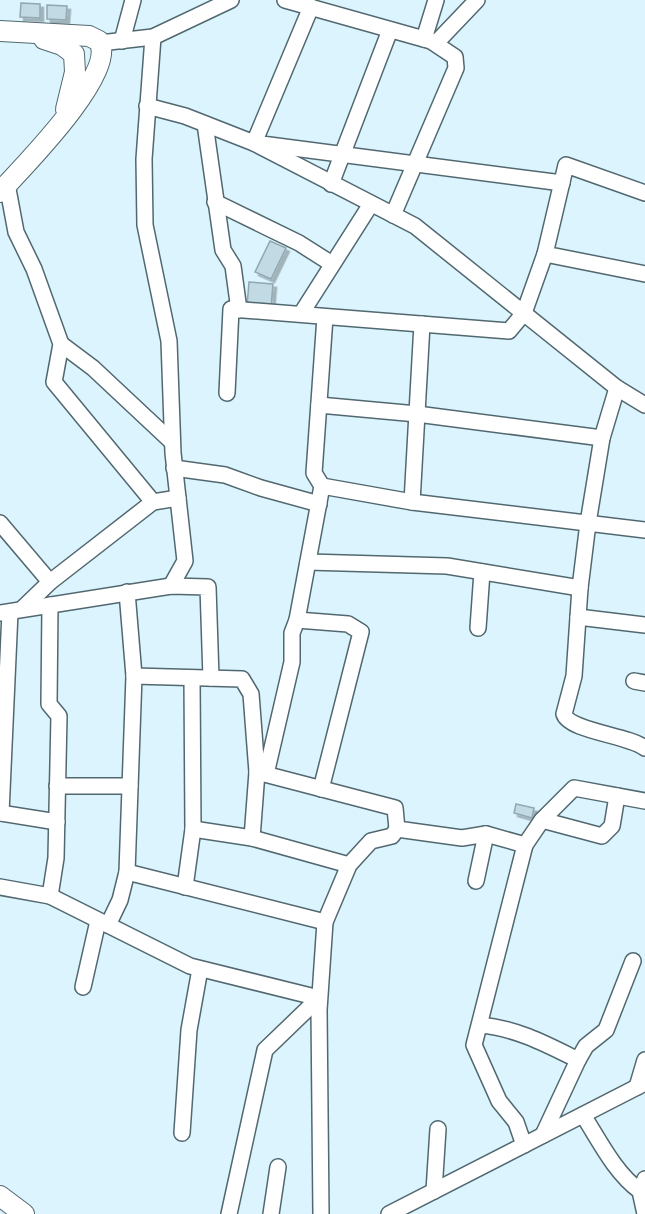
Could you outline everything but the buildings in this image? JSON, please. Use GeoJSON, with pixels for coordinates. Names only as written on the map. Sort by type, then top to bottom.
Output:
{"type":"FeatureCollection","features":[{"type":"Feature","properties":{"kind":"main road"},"geometry":{"type":"LineString","coordinates":[[9,32],[81,35],[100,43]]}},
{"type":"Feature","properties":{"kind":"main road"},"geometry":{"type":"LineString","coordinates":[[9,32],[58,43],[84,59],[92,57],[99,50],[100,43]]}},
{"type":"Feature","properties":{"kind":"main road"},"geometry":{"type":"LineString","coordinates":[[3,188],[62,120],[93,77],[101,56],[100,43]]}},
{"type":"Feature","properties":{"kind":"main road"},"geometry":{"type":"LineString","coordinates":[[62,120],[75,72],[74,54]]}},
{"type":"Feature","properties":{"kind":"main road"},"geometry":{"type":"LineString","coordinates":[[0,1196],[24,1214]]}},
{"type":"Feature","properties":{"kind":"street"},"geometry":{"type":"LineString","coordinates":[[122,41],[133,0]]}},
{"type":"Feature","properties":{"kind":"street"},"geometry":{"type":"LineString","coordinates":[[100,43],[153,37],[231,0]]}},
{"type":"Feature","properties":{"kind":"street"},"geometry":{"type":"LineString","coordinates":[[285,0],[430,41],[453,54],[457,64],[393,215]]}},
{"type":"Feature","properties":{"kind":"street"},"geometry":{"type":"LineString","coordinates":[[430,41],[436,0]]}},
{"type":"Feature","properties":{"kind":"street"},"geometry":{"type":"LineString","coordinates":[[430,41],[477,0]]}},
{"type":"Feature","properties":{"kind":"street"},"geometry":{"type":"LineString","coordinates":[[254,143],[311,8]]}},
{"type":"Feature","properties":{"kind":"street"},"geometry":{"type":"LineString","coordinates":[[331,184],[390,30]]}},
{"type":"Feature","properties":{"kind":"street"},"geometry":{"type":"LineString","coordinates":[[153,37],[147,106],[145,225],[169,341],[172,442],[185,561],[171,586]]}},
{"type":"Feature","properties":{"kind":"street"},"geometry":{"type":"LineString","coordinates":[[147,106],[205,123],[254,143],[415,226],[617,388],[645,405]]}},
{"type":"Feature","properties":{"kind":"street"},"geometry":{"type":"LineString","coordinates":[[205,123],[223,250],[233,266],[239,310]]}},
{"type":"Feature","properties":{"kind":"street"},"geometry":{"type":"LineString","coordinates":[[254,143],[562,183]]}},
{"type":"Feature","properties":{"kind":"street"},"geometry":{"type":"LineString","coordinates":[[227,393],[231,309],[509,331],[524,313],[545,254],[566,165],[644,188]]}},
{"type":"Feature","properties":{"kind":"street"},"geometry":{"type":"LineString","coordinates":[[3,188],[16,232],[55,321],[61,344],[54,382],[153,502]]}},
{"type":"Feature","properties":{"kind":"street"},"geometry":{"type":"LineString","coordinates":[[215,202],[299,243],[332,264]]}},
{"type":"Feature","properties":{"kind":"street"},"geometry":{"type":"LineString","coordinates":[[301,314],[371,204]]}},
{"type":"Feature","properties":{"kind":"street"},"geometry":{"type":"LineString","coordinates":[[545,254],[645,273]]}},
{"type":"Feature","properties":{"kind":"street"},"geometry":{"type":"LineString","coordinates":[[252,838],[261,773],[292,662],[292,633],[297,620],[322,486],[314,474],[325,317]]}},
{"type":"Feature","properties":{"kind":"street"},"geometry":{"type":"LineString","coordinates":[[412,502],[422,324]]}},
{"type":"Feature","properties":{"kind":"street"},"geometry":{"type":"LineString","coordinates":[[61,344],[93,368],[172,442]]}},
{"type":"Feature","properties":{"kind":"street"},"geometry":{"type":"LineString","coordinates":[[617,388],[602,438],[588,523],[580,588],[574,676],[565,717],[575,724],[630,739],[645,748]]}},
{"type":"Feature","properties":{"kind":"street"},"geometry":{"type":"LineString","coordinates":[[319,405],[417,414],[602,438]]}},
{"type":"Feature","properties":{"kind":"street"},"geometry":{"type":"LineString","coordinates":[[174,468],[225,475],[261,488],[319,504]]}},
{"type":"Feature","properties":{"kind":"street"},"geometry":{"type":"LineString","coordinates":[[322,486],[412,502],[645,530]]}},
{"type":"Feature","properties":{"kind":"street"},"geometry":{"type":"LineString","coordinates":[[57,822],[0,813],[11,612],[153,502],[178,498]]}},
{"type":"Feature","properties":{"kind":"street"},"geometry":{"type":"LineString","coordinates":[[0,523],[50,582]]}},
{"type":"Feature","properties":{"kind":"street"},"geometry":{"type":"LineString","coordinates":[[308,562],[447,566],[580,588]]}},
{"type":"Feature","properties":{"kind":"street"},"geometry":{"type":"LineString","coordinates":[[478,628],[482,572]]}},
{"type":"Feature","properties":{"kind":"street"},"geometry":{"type":"LineString","coordinates":[[11,612],[171,586],[208,587],[211,678]]}},
{"type":"Feature","properties":{"kind":"street"},"geometry":{"type":"LineString","coordinates":[[83,987],[103,923],[120,900],[127,872],[134,676],[128,592]]}},
{"type":"Feature","properties":{"kind":"street"},"geometry":{"type":"LineString","coordinates":[[50,605],[49,704],[58,716],[56,858],[50,896]]}},
{"type":"Feature","properties":{"kind":"street"},"geometry":{"type":"LineString","coordinates":[[578,617],[645,625]]}},
{"type":"Feature","properties":{"kind":"street"},"geometry":{"type":"LineString","coordinates":[[297,620],[348,624],[361,632],[321,789]]}},
{"type":"Feature","properties":{"kind":"street"},"geometry":{"type":"LineString","coordinates":[[134,676],[242,679],[252,694],[261,773]]}},
{"type":"Feature","properties":{"kind":"street"},"geometry":{"type":"LineString","coordinates":[[185,887],[193,829],[192,678]]}},
{"type":"Feature","properties":{"kind":"street"},"geometry":{"type":"LineString","coordinates":[[261,773],[395,808],[396,830],[392,836],[371,841],[349,865],[326,922],[319,998],[321,1214]]}},
{"type":"Feature","properties":{"kind":"street"},"geometry":{"type":"LineString","coordinates":[[57,786],[130,786]]}},
{"type":"Feature","properties":{"kind":"street"},"geometry":{"type":"LineString","coordinates":[[524,1145],[516,1122],[499,1101],[474,1045],[494,957],[525,845],[542,820],[574,788],[645,801]]}},
{"type":"Feature","properties":{"kind":"street"},"geometry":{"type":"LineString","coordinates":[[542,820],[602,836],[612,826],[617,796]]}},
{"type":"Feature","properties":{"kind":"street"},"geometry":{"type":"LineString","coordinates":[[193,829],[252,838],[349,865]]}},
{"type":"Feature","properties":{"kind":"street"},"geometry":{"type":"LineString","coordinates":[[396,830],[462,838],[486,834],[525,845]]}},
{"type":"Feature","properties":{"kind":"street"},"geometry":{"type":"LineString","coordinates":[[476,881],[486,834]]}},
{"type":"Feature","properties":{"kind":"street"},"geometry":{"type":"LineString","coordinates":[[127,872],[326,922]]}},
{"type":"Feature","properties":{"kind":"street"},"geometry":{"type":"LineString","coordinates":[[0,887],[50,896],[200,969],[319,998]]}},
{"type":"Feature","properties":{"kind":"street"},"geometry":{"type":"LineString","coordinates":[[543,1135],[586,1046],[606,1030],[633,961]]}},
{"type":"Feature","properties":{"kind":"street"},"geometry":{"type":"LineString","coordinates":[[182,1133],[189,1030],[200,969]]}},
{"type":"Feature","properties":{"kind":"street"},"geometry":{"type":"LineString","coordinates":[[229,1214],[265,1050],[319,998]]}},
{"type":"Feature","properties":{"kind":"street"},"geometry":{"type":"LineString","coordinates":[[480,1025],[502,1027],[532,1037],[578,1060]]}},
{"type":"Feature","properties":{"kind":"street"},"geometry":{"type":"LineString","coordinates":[[389,1214],[641,1085],[645,1060]]}},
{"type":"Feature","properties":{"kind":"street"},"geometry":{"type":"LineString","coordinates":[[583,1115],[610,1157],[632,1185],[642,1185],[645,1214]]}},
{"type":"Feature","properties":{"kind":"street"},"geometry":{"type":"LineString","coordinates":[[434,1191],[438,1129]]}},
{"type":"Feature","properties":{"kind":"street"},"geometry":{"type":"LineString","coordinates":[[271,1214],[278,1167]]}}]}
